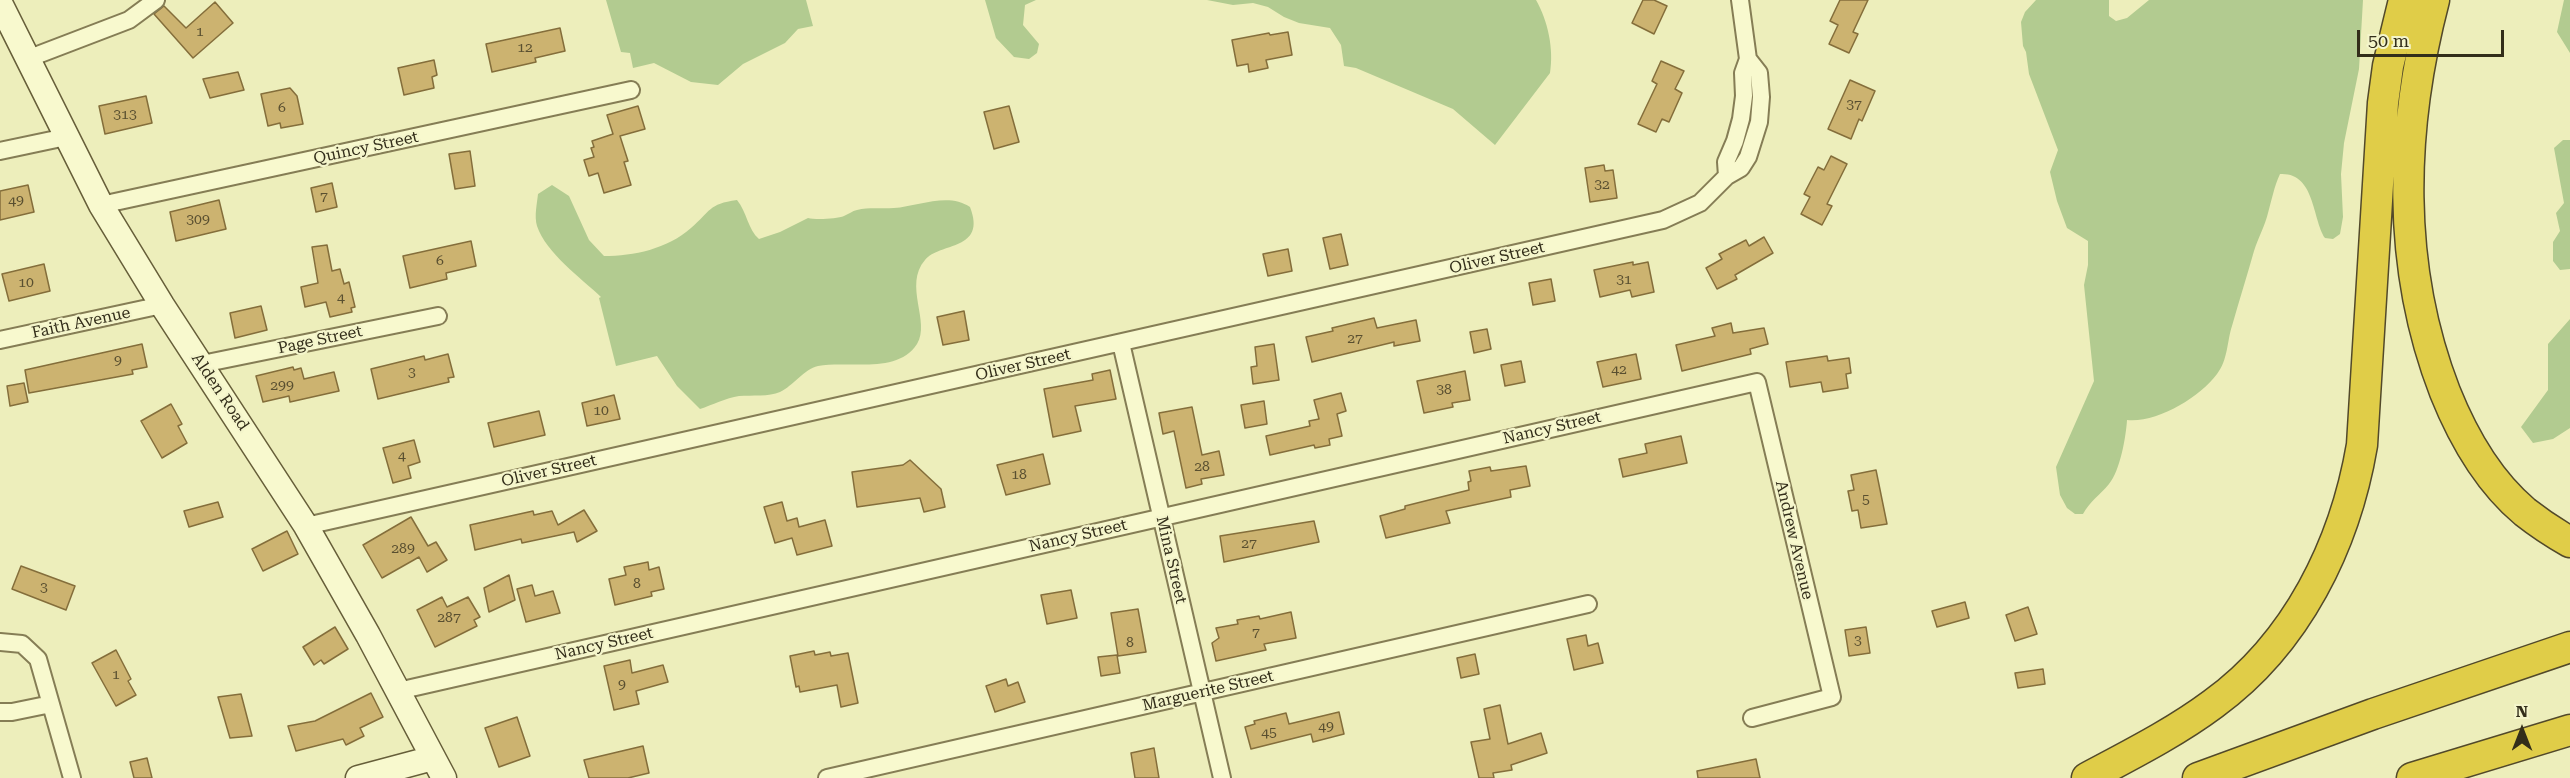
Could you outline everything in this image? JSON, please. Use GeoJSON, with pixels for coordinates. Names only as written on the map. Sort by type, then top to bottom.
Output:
{"type":"FeatureCollection","features":[{"type":"Feature","properties":{"kind":"highway"},"geometry":{"type":"LineString","coordinates":[[2087,778],[2178,727],[2214,704],[2239,682],[2281,638],[2298,613],[2314,587],[2341,531],[2357,474],[2362,445],[2381,133],[2388,66],[2404,0]]}},
{"type":"Feature","properties":{"kind":"highway"},"geometry":{"type":"LineString","coordinates":[[2433,0],[2416,81],[2408,165],[2411,255],[2423,326],[2451,408],[2482,465],[2524,511],[2570,542]]}},
{"type":"Feature","properties":{"kind":"highway"},"geometry":{"type":"LineString","coordinates":[[2198,778],[2362,718],[2570,647]]}},
{"type":"Feature","properties":{"kind":"highway"},"geometry":{"type":"LineString","coordinates":[[2412,778],[2570,730]]}},
{"type":"Feature","properties":{"kind":"main road","name":"Alden Road"},"geometry":{"type":"LineString","coordinates":[[0,3],[101,205],[162,305],[306,526],[398,690],[438,768]]}},
{"type":"Feature","properties":{"kind":"main road"},"geometry":{"type":"LineString","coordinates":[[358,778],[438,768]]}},
{"type":"Feature","properties":{"kind":"street"},"geometry":{"type":"LineString","coordinates":[[27,59],[129,20],[156,0]]}},
{"type":"Feature","properties":{"kind":"street","name":"Oliver Street"},"geometry":{"type":"LineString","coordinates":[[306,526],[1663,220],[1700,203],[1727,176],[1741,168],[1752,146],[1759,122],[1761,97],[1758,73],[1748,59],[1740,0]]}},
{"type":"Feature","properties":{"kind":"street","name":"Quincy Street"},"geometry":{"type":"LineString","coordinates":[[101,205],[631,90]]}},
{"type":"Feature","properties":{"kind":"street"},"geometry":{"type":"LineString","coordinates":[[0,151],[66,136]]}},
{"type":"Feature","properties":{"kind":"street","name":"Faith Avenue"},"geometry":{"type":"LineString","coordinates":[[0,340],[162,305]]}},
{"type":"Feature","properties":{"kind":"street","name":"Page Street"},"geometry":{"type":"LineString","coordinates":[[202,364],[438,316]]}},
{"type":"Feature","properties":{"kind":"street","name":"Mina Street"},"geometry":{"type":"LineString","coordinates":[[1121,343],[1222,778]]}},
{"type":"Feature","properties":{"kind":"street","name":"Nancy Street"},"geometry":{"type":"LineString","coordinates":[[398,690],[1757,382]]}},
{"type":"Feature","properties":{"kind":"street","name":"Andrew Avenue"},"geometry":{"type":"LineString","coordinates":[[1752,718],[1832,697],[1757,382]]}},
{"type":"Feature","properties":{"kind":"street","name":"Marguerite Street"},"geometry":{"type":"LineString","coordinates":[[827,778],[1588,604]]}},
{"type":"Feature","properties":{"kind":"street"},"geometry":{"type":"LineString","coordinates":[[0,642],[22,644],[34,654],[41,666],[72,778]]}},
{"type":"Feature","properties":{"kind":"street"},"geometry":{"type":"LineString","coordinates":[[0,712],[22,711],[51,704]]}},
{"type":"Feature","properties":{"kind":"green space"},"geometry":{"type":"Polygon","coordinates":[[[606,0],[806,0],[813,26],[798,29],[785,43],[743,64],[718,85],[691,82],[654,63],[633,68],[630,53],[621,52],[606,0]]]}},
{"type":"Feature","properties":{"kind":"green space"},"geometry":{"type":"Polygon","coordinates":[[[985,0],[1036,0],[1025,5],[1023,25],[1039,44],[1037,53],[1029,59],[1014,57],[996,38],[985,0]]]}},
{"type":"Feature","properties":{"kind":"green space"},"geometry":{"type":"Polygon","coordinates":[[[1207,0],[1536,0],[1549,35],[1550,73],[1495,145],[1453,109],[1356,68],[1344,66],[1341,45],[1330,28],[1299,23],[1268,7],[1253,3],[1233,5],[1207,0]]]}},
{"type":"Feature","properties":{"kind":"green space"},"geometry":{"type":"Polygon","coordinates":[[[2036,0],[2109,0],[2109,16],[2116,21],[2127,18],[2149,0],[2363,0],[2359,69],[2344,143],[2341,174],[2343,217],[2340,234],[2333,239],[2325,238],[2306,188],[2300,180],[2291,175],[2280,174],[2254,251],[2221,369],[2200,392],[2189,400],[2164,413],[2139,420],[2127,420],[2124,444],[2113,478],[2083,514],[2075,514],[2067,508],[2060,495],[2056,467],[2094,381],[2084,285],[2088,265],[2088,241],[2067,228],[2050,172],[2058,150],[2029,74],[2021,22],[2025,12],[2036,0]]]}},
{"type":"Feature","properties":{"kind":"green space"},"geometry":{"type":"Polygon","coordinates":[[[2564,0],[2570,0],[2570,53],[2557,32],[2564,0]]]}},
{"type":"Feature","properties":{"kind":"green space"},"geometry":{"type":"Polygon","coordinates":[[[2563,140],[2570,140],[2570,269],[2560,270],[2553,261],[2553,242],[2560,231],[2556,213],[2564,203],[2554,148],[2563,140]]]}},
{"type":"Feature","properties":{"kind":"green space"},"geometry":{"type":"Polygon","coordinates":[[[552,185],[569,196],[589,240],[604,256],[627,255],[661,246],[682,235],[715,206],[737,200],[752,231],[759,239],[780,232],[808,218],[836,218],[855,210],[894,208],[943,200],[962,203],[970,207],[974,221],[972,231],[967,238],[932,254],[919,270],[916,292],[921,325],[920,335],[917,344],[908,354],[885,363],[818,366],[808,370],[776,394],[739,396],[700,409],[677,386],[657,356],[616,366],[599,298],[601,297],[556,255],[537,226],[538,194],[552,185]]]}},
{"type":"Feature","properties":{"kind":"green space"},"geometry":{"type":"Polygon","coordinates":[[[2570,319],[2570,428],[2553,439],[2533,443],[2521,427],[2548,390],[2548,344],[2570,319]]]}},
{"type":"Feature","properties":{"kind":"building"},"geometry":{"type":"Polygon","coordinates":[[[1643,0],[1654,0],[1667,6],[1654,34],[1632,23],[1643,0]]]}},
{"type":"Feature","properties":{"kind":"building"},"geometry":{"type":"Polygon","coordinates":[[[1840,0],[1868,0],[1853,32],[1858,34],[1849,53],[1829,44],[1838,25],[1830,21],[1840,0]]]}},
{"type":"Feature","properties":{"kind":"building"},"geometry":{"type":"Polygon","coordinates":[[[215,2],[233,23],[193,58],[154,14],[164,6],[186,28],[215,2]]]}},
{"type":"Feature","properties":{"kind":"building"},"geometry":{"type":"Polygon","coordinates":[[[560,28],[565,51],[535,58],[536,62],[492,72],[486,44],[560,28]]]}},
{"type":"Feature","properties":{"kind":"building"},"geometry":{"type":"Polygon","coordinates":[[[1288,32],[1292,55],[1266,60],[1268,68],[1249,72],[1248,64],[1237,66],[1232,40],[1288,32]]]}},
{"type":"Feature","properties":{"kind":"building"},"geometry":{"type":"Polygon","coordinates":[[[434,60],[437,75],[432,77],[434,88],[404,95],[398,68],[434,60]]]}},
{"type":"Feature","properties":{"kind":"building"},"geometry":{"type":"Polygon","coordinates":[[[1661,61],[1684,71],[1675,89],[1682,93],[1669,122],[1662,119],[1656,132],[1638,124],[1657,84],[1652,81],[1661,61]]]}},
{"type":"Feature","properties":{"kind":"building"},"geometry":{"type":"Polygon","coordinates":[[[238,72],[244,90],[210,98],[203,79],[238,72]]]}},
{"type":"Feature","properties":{"kind":"building"},"geometry":{"type":"Polygon","coordinates":[[[1850,80],[1875,91],[1851,139],[1828,129],[1850,80]]]}},
{"type":"Feature","properties":{"kind":"building"},"geometry":{"type":"Polygon","coordinates":[[[290,88],[297,96],[303,124],[281,128],[280,123],[268,126],[261,94],[290,88]]]}},
{"type":"Feature","properties":{"kind":"building"},"geometry":{"type":"Polygon","coordinates":[[[146,96],[152,123],[105,134],[99,106],[146,96]]]}},
{"type":"Feature","properties":{"kind":"building"},"geometry":{"type":"Polygon","coordinates":[[[638,106],[645,129],[620,136],[628,161],[624,162],[631,185],[604,193],[598,173],[589,176],[584,160],[594,157],[591,148],[594,147],[592,141],[613,134],[607,115],[638,106]]]}},
{"type":"Feature","properties":{"kind":"building"},"geometry":{"type":"Polygon","coordinates":[[[1009,106],[1019,142],[994,149],[984,112],[1009,106]]]}},
{"type":"Feature","properties":{"kind":"building"},"geometry":{"type":"Polygon","coordinates":[[[470,151],[475,186],[455,189],[449,154],[470,151]]]}},
{"type":"Feature","properties":{"kind":"building"},"geometry":{"type":"Polygon","coordinates":[[[1831,156],[1847,164],[1827,204],[1832,206],[1822,225],[1801,214],[1810,197],[1804,194],[1818,167],[1824,170],[1831,156]]]}},
{"type":"Feature","properties":{"kind":"building"},"geometry":{"type":"Polygon","coordinates":[[[1604,165],[1605,171],[1613,170],[1617,198],[1590,202],[1585,168],[1604,165]]]}},
{"type":"Feature","properties":{"kind":"building"},"geometry":{"type":"Polygon","coordinates":[[[332,183],[337,207],[316,212],[311,188],[332,183]]]}},
{"type":"Feature","properties":{"kind":"building"},"geometry":{"type":"Polygon","coordinates":[[[28,185],[34,212],[0,220],[0,191],[28,185]]]}},
{"type":"Feature","properties":{"kind":"building"},"geometry":{"type":"Polygon","coordinates":[[[219,200],[226,229],[176,241],[170,212],[219,200]]]}},
{"type":"Feature","properties":{"kind":"building"},"geometry":{"type":"Polygon","coordinates":[[[1341,234],[1348,265],[1330,269],[1323,238],[1341,234]]]}},
{"type":"Feature","properties":{"kind":"building"},"geometry":{"type":"Polygon","coordinates":[[[1764,237],[1773,253],[1735,275],[1737,279],[1717,289],[1706,268],[1722,259],[1719,254],[1746,240],[1749,246],[1764,237]]]}},
{"type":"Feature","properties":{"kind":"building"},"geometry":{"type":"Polygon","coordinates":[[[471,241],[476,266],[446,273],[447,279],[410,288],[403,256],[471,241]]]}},
{"type":"Feature","properties":{"kind":"building"},"geometry":{"type":"Polygon","coordinates":[[[327,245],[332,271],[340,269],[344,284],[349,282],[355,307],[351,308],[352,312],[330,317],[326,302],[305,307],[301,287],[318,283],[312,247],[327,245]]]}},
{"type":"Feature","properties":{"kind":"building"},"geometry":{"type":"Polygon","coordinates":[[[1288,249],[1292,271],[1268,276],[1263,254],[1288,249]]]}},
{"type":"Feature","properties":{"kind":"building"},"geometry":{"type":"Polygon","coordinates":[[[1633,262],[1633,265],[1648,262],[1654,292],[1632,297],[1630,290],[1600,297],[1594,270],[1633,262]]]}},
{"type":"Feature","properties":{"kind":"building"},"geometry":{"type":"Polygon","coordinates":[[[44,264],[50,291],[9,301],[2,274],[44,264]]]}},
{"type":"Feature","properties":{"kind":"building"},"geometry":{"type":"Polygon","coordinates":[[[1551,279],[1555,301],[1533,305],[1529,283],[1551,279]]]}},
{"type":"Feature","properties":{"kind":"building"},"geometry":{"type":"Polygon","coordinates":[[[261,306],[267,330],[235,338],[230,313],[261,306]]]}},
{"type":"Feature","properties":{"kind":"building"},"geometry":{"type":"Polygon","coordinates":[[[964,311],[969,340],[943,345],[937,317],[964,311]]]}},
{"type":"Feature","properties":{"kind":"building"},"geometry":{"type":"Polygon","coordinates":[[[1374,318],[1377,328],[1416,320],[1420,341],[1394,346],[1394,342],[1312,362],[1306,337],[1374,318]]]}},
{"type":"Feature","properties":{"kind":"building"},"geometry":{"type":"Polygon","coordinates":[[[1731,323],[1733,333],[1764,328],[1768,344],[1750,349],[1751,354],[1682,371],[1676,345],[1715,336],[1712,328],[1731,323]]]}},
{"type":"Feature","properties":{"kind":"building"},"geometry":{"type":"Polygon","coordinates":[[[1487,329],[1491,349],[1474,353],[1470,332],[1487,329]]]}},
{"type":"Feature","properties":{"kind":"building"},"geometry":{"type":"Polygon","coordinates":[[[142,344],[147,367],[132,370],[133,374],[29,393],[25,370],[142,344]]]}},
{"type":"Feature","properties":{"kind":"building"},"geometry":{"type":"Polygon","coordinates":[[[1274,344],[1279,380],[1253,384],[1251,367],[1257,366],[1255,347],[1274,344]]]}},
{"type":"Feature","properties":{"kind":"building"},"geometry":{"type":"Polygon","coordinates":[[[448,354],[454,377],[448,378],[449,382],[378,399],[371,369],[424,356],[425,360],[448,354]]]}},
{"type":"Feature","properties":{"kind":"building"},"geometry":{"type":"Polygon","coordinates":[[[1636,354],[1641,379],[1603,387],[1597,362],[1636,354]]]}},
{"type":"Feature","properties":{"kind":"building"},"geometry":{"type":"Polygon","coordinates":[[[1827,356],[1828,361],[1849,358],[1851,373],[1846,374],[1848,388],[1823,392],[1821,382],[1790,387],[1786,362],[1827,356]]]}},
{"type":"Feature","properties":{"kind":"building"},"geometry":{"type":"Polygon","coordinates":[[[1521,361],[1525,382],[1505,386],[1501,365],[1521,361]]]}},
{"type":"Feature","properties":{"kind":"building"},"geometry":{"type":"Polygon","coordinates":[[[293,367],[294,370],[301,368],[304,379],[334,372],[339,391],[290,402],[289,396],[263,402],[256,376],[293,367]]]}},
{"type":"Feature","properties":{"kind":"building"},"geometry":{"type":"Polygon","coordinates":[[[1110,370],[1116,399],[1075,406],[1081,431],[1053,437],[1044,389],[1093,380],[1092,374],[1110,370]]]}},
{"type":"Feature","properties":{"kind":"building"},"geometry":{"type":"Polygon","coordinates":[[[1465,371],[1470,400],[1452,403],[1453,407],[1424,413],[1417,381],[1465,371]]]}},
{"type":"Feature","properties":{"kind":"building"},"geometry":{"type":"Polygon","coordinates":[[[24,383],[28,402],[10,406],[7,386],[24,383]]]}},
{"type":"Feature","properties":{"kind":"building"},"geometry":{"type":"Polygon","coordinates":[[[1341,393],[1346,411],[1337,414],[1342,436],[1329,439],[1330,445],[1315,448],[1314,445],[1270,455],[1266,436],[1310,426],[1309,421],[1319,419],[1314,400],[1341,393]]]}},
{"type":"Feature","properties":{"kind":"building"},"geometry":{"type":"Polygon","coordinates":[[[614,395],[620,419],[587,426],[582,403],[614,395]]]}},
{"type":"Feature","properties":{"kind":"building"},"geometry":{"type":"Polygon","coordinates":[[[1264,401],[1267,424],[1245,428],[1241,405],[1264,401]]]}},
{"type":"Feature","properties":{"kind":"building"},"geometry":{"type":"Polygon","coordinates":[[[171,404],[182,424],[178,426],[187,443],[162,458],[141,421],[171,404]]]}},
{"type":"Feature","properties":{"kind":"building"},"geometry":{"type":"Polygon","coordinates":[[[1192,407],[1202,455],[1219,451],[1224,475],[1201,479],[1202,484],[1186,488],[1174,431],[1163,434],[1159,413],[1192,407]]]}},
{"type":"Feature","properties":{"kind":"building"},"geometry":{"type":"Polygon","coordinates":[[[539,411],[545,435],[494,447],[488,423],[539,411]]]}},
{"type":"Feature","properties":{"kind":"building"},"geometry":{"type":"Polygon","coordinates":[[[1681,436],[1687,463],[1623,477],[1619,459],[1647,453],[1645,444],[1681,436]]]}},
{"type":"Feature","properties":{"kind":"building"},"geometry":{"type":"Polygon","coordinates":[[[414,440],[420,462],[408,466],[411,478],[393,483],[383,448],[414,440]]]}},
{"type":"Feature","properties":{"kind":"building"},"geometry":{"type":"Polygon","coordinates":[[[1043,454],[1050,484],[1006,495],[997,465],[1043,454]]]}},
{"type":"Feature","properties":{"kind":"building"},"geometry":{"type":"Polygon","coordinates":[[[910,460],[941,489],[945,507],[924,512],[920,498],[857,507],[852,472],[903,465],[910,460]]]}},
{"type":"Feature","properties":{"kind":"building"},"geometry":{"type":"Polygon","coordinates":[[[1526,466],[1530,486],[1510,490],[1511,497],[1446,511],[1450,523],[1386,538],[1380,516],[1405,509],[1405,506],[1469,490],[1468,482],[1471,481],[1469,471],[1490,467],[1491,471],[1526,466]]]}},
{"type":"Feature","properties":{"kind":"building"},"geometry":{"type":"Polygon","coordinates":[[[1876,470],[1887,524],[1861,528],[1858,510],[1852,511],[1848,491],[1854,490],[1851,475],[1876,470]]]}},
{"type":"Feature","properties":{"kind":"building"},"geometry":{"type":"Polygon","coordinates":[[[218,502],[223,517],[189,527],[184,511],[218,502]]]}},
{"type":"Feature","properties":{"kind":"building"},"geometry":{"type":"Polygon","coordinates":[[[782,502],[787,521],[797,518],[799,527],[825,520],[832,546],[797,555],[792,538],[775,543],[764,507],[782,502]]]}},
{"type":"Feature","properties":{"kind":"building"},"geometry":{"type":"Polygon","coordinates":[[[584,510],[597,531],[577,542],[574,532],[522,543],[521,539],[475,550],[470,525],[533,511],[534,515],[552,511],[558,525],[584,510]]]}},
{"type":"Feature","properties":{"kind":"building"},"geometry":{"type":"Polygon","coordinates":[[[411,517],[428,546],[436,542],[447,560],[427,572],[419,557],[382,578],[363,545],[411,517]]]}},
{"type":"Feature","properties":{"kind":"building"},"geometry":{"type":"Polygon","coordinates":[[[1314,521],[1319,542],[1224,562],[1220,536],[1314,521]]]}},
{"type":"Feature","properties":{"kind":"building"},"geometry":{"type":"Polygon","coordinates":[[[287,531],[298,554],[263,571],[252,549],[287,531]]]}},
{"type":"Feature","properties":{"kind":"building"},"geometry":{"type":"Polygon","coordinates":[[[648,562],[649,570],[659,567],[664,589],[651,592],[652,596],[615,605],[609,579],[626,575],[624,567],[648,562]]]}},
{"type":"Feature","properties":{"kind":"building"},"geometry":{"type":"Polygon","coordinates":[[[21,566],[75,586],[66,610],[12,589],[21,566]]]}},
{"type":"Feature","properties":{"kind":"building"},"geometry":{"type":"Polygon","coordinates":[[[509,575],[515,600],[489,612],[484,588],[509,575]]]}},
{"type":"Feature","properties":{"kind":"building"},"geometry":{"type":"Polygon","coordinates":[[[532,585],[535,596],[553,591],[560,613],[526,622],[517,589],[532,585]]]}},
{"type":"Feature","properties":{"kind":"building"},"geometry":{"type":"Polygon","coordinates":[[[1071,590],[1077,618],[1047,624],[1041,595],[1071,590]]]}},
{"type":"Feature","properties":{"kind":"building"},"geometry":{"type":"Polygon","coordinates":[[[442,597],[447,607],[468,597],[480,617],[474,620],[477,626],[435,647],[417,610],[442,597]]]}},
{"type":"Feature","properties":{"kind":"building"},"geometry":{"type":"Polygon","coordinates":[[[1965,602],[1969,618],[1937,627],[1932,611],[1965,602]]]}},
{"type":"Feature","properties":{"kind":"building"},"geometry":{"type":"Polygon","coordinates":[[[2028,607],[2037,634],[2015,641],[2006,615],[2028,607]]]}},
{"type":"Feature","properties":{"kind":"building"},"geometry":{"type":"Polygon","coordinates":[[[1138,609],[1146,652],[1118,656],[1111,613],[1138,609]]]}},
{"type":"Feature","properties":{"kind":"building"},"geometry":{"type":"Polygon","coordinates":[[[1291,612],[1296,638],[1264,644],[1266,650],[1216,661],[1212,643],[1219,638],[1216,628],[1238,624],[1237,620],[1259,616],[1260,619],[1291,612]]]}},
{"type":"Feature","properties":{"kind":"building"},"geometry":{"type":"Polygon","coordinates":[[[335,627],[348,649],[324,664],[321,660],[314,665],[303,647],[335,627]]]}},
{"type":"Feature","properties":{"kind":"building"},"geometry":{"type":"Polygon","coordinates":[[[1866,627],[1870,653],[1849,656],[1845,630],[1866,627]]]}},
{"type":"Feature","properties":{"kind":"building"},"geometry":{"type":"Polygon","coordinates":[[[1586,635],[1588,646],[1598,643],[1603,663],[1574,670],[1567,639],[1586,635]]]}},
{"type":"Feature","properties":{"kind":"building"},"geometry":{"type":"Polygon","coordinates":[[[116,650],[131,679],[128,681],[136,695],[116,706],[92,663],[116,650]]]}},
{"type":"Feature","properties":{"kind":"building"},"geometry":{"type":"Polygon","coordinates":[[[814,651],[815,655],[830,652],[831,656],[848,653],[858,703],[841,707],[837,685],[800,692],[799,686],[796,687],[790,656],[814,651]]]}},
{"type":"Feature","properties":{"kind":"building"},"geometry":{"type":"Polygon","coordinates":[[[1475,654],[1479,674],[1461,678],[1457,658],[1475,654]]]}},
{"type":"Feature","properties":{"kind":"building"},"geometry":{"type":"Polygon","coordinates":[[[1117,655],[1120,673],[1101,676],[1098,657],[1117,655]]]}},
{"type":"Feature","properties":{"kind":"building"},"geometry":{"type":"Polygon","coordinates":[[[630,660],[632,673],[663,665],[668,682],[636,691],[639,704],[614,710],[604,666],[630,660]]]}},
{"type":"Feature","properties":{"kind":"building"},"geometry":{"type":"Polygon","coordinates":[[[2043,669],[2045,684],[2018,688],[2015,673],[2043,669]]]}},
{"type":"Feature","properties":{"kind":"building"},"geometry":{"type":"Polygon","coordinates":[[[1006,679],[1008,686],[1018,682],[1025,702],[995,712],[986,686],[1006,679]]]}},
{"type":"Feature","properties":{"kind":"building"},"geometry":{"type":"Polygon","coordinates":[[[371,693],[383,717],[360,728],[364,736],[346,745],[343,739],[296,751],[288,726],[315,721],[371,693]]]}},
{"type":"Feature","properties":{"kind":"building"},"geometry":{"type":"Polygon","coordinates":[[[241,694],[252,736],[230,738],[218,697],[241,694]]]}},
{"type":"Feature","properties":{"kind":"building"},"geometry":{"type":"Polygon","coordinates":[[[1500,705],[1508,744],[1541,733],[1547,753],[1511,765],[1512,770],[1493,773],[1494,778],[1479,778],[1471,742],[1490,739],[1484,709],[1500,705]]]}},
{"type":"Feature","properties":{"kind":"building"},"geometry":{"type":"Polygon","coordinates":[[[1339,712],[1344,734],[1313,742],[1311,734],[1251,749],[1245,727],[1255,724],[1254,721],[1286,713],[1289,724],[1339,712]]]}},
{"type":"Feature","properties":{"kind":"building"},"geometry":{"type":"Polygon","coordinates":[[[517,717],[530,756],[499,767],[485,728],[517,717]]]}},
{"type":"Feature","properties":{"kind":"building"},"geometry":{"type":"Polygon","coordinates":[[[643,746],[649,773],[628,778],[589,778],[584,760],[643,746]]]}},
{"type":"Feature","properties":{"kind":"building"},"geometry":{"type":"Polygon","coordinates":[[[1154,748],[1159,778],[1135,778],[1131,753],[1154,748]]]}},
{"type":"Feature","properties":{"kind":"building"},"geometry":{"type":"Polygon","coordinates":[[[147,758],[152,778],[134,778],[130,762],[147,758]]]}},
{"type":"Feature","properties":{"kind":"building"},"geometry":{"type":"Polygon","coordinates":[[[1756,759],[1760,778],[1698,778],[1697,771],[1756,759]]]}}]}
